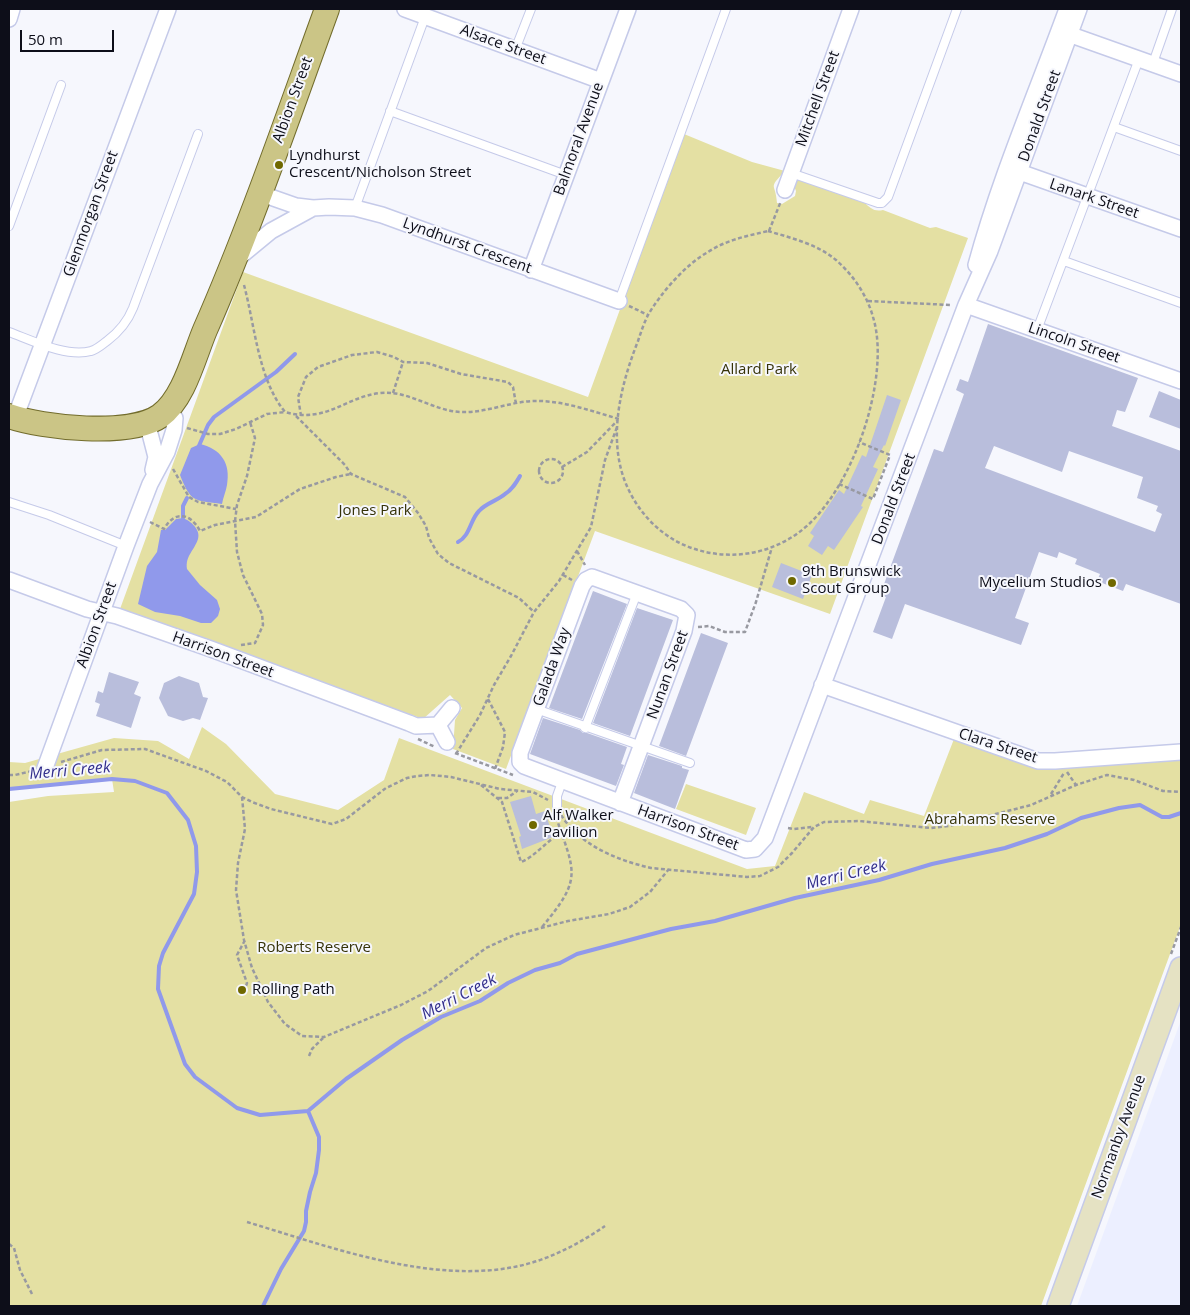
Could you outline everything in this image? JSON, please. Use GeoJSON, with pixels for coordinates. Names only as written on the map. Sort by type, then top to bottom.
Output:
{"type":"FeatureCollection","features":[{"type":"Feature","properties":{"kind":"main road","name":"Albion Street"},"geometry":{"type":"LineString","coordinates":[[176,407],[181,411],[208,340],[218,304],[238,272],[259,193],[327,9]]}},
{"type":"Feature","properties":{"kind":"main road"},"geometry":{"type":"LineString","coordinates":[[12,417],[55,427],[78,429],[149,428],[167,425],[176,407]]}},
{"type":"Feature","properties":{"kind":"main road","name":"Normanby Avenue"},"geometry":{"type":"LineString","coordinates":[[1058,1306],[1181,968]]}},
{"type":"Feature","properties":{"kind":"street"},"geometry":{"type":"LineString","coordinates":[[9,19],[12,9]]}},
{"type":"Feature","properties":{"kind":"street","name":"Glenmorgan Street"},"geometry":{"type":"LineString","coordinates":[[12,417],[43,344],[168,9]]}},
{"type":"Feature","properties":{"kind":"street","name":"Alsace Street"},"geometry":{"type":"LineString","coordinates":[[405,9],[601,81]]}},
{"type":"Feature","properties":{"kind":"street","name":"Balmoral Avenue"},"geometry":{"type":"LineString","coordinates":[[531,270],[628,9]]}},
{"type":"Feature","properties":{"kind":"street","name":"Mitchell Street"},"geometry":{"type":"LineString","coordinates":[[785,190],[852,9]]}},
{"type":"Feature","properties":{"kind":"street","name":"Donald Street"},"geometry":{"type":"LineString","coordinates":[[1065,32],[1067,9]]}},
{"type":"Feature","properties":{"kind":"street","name":"Donald Street"},"geometry":{"type":"LineString","coordinates":[[746,850],[756,849],[765,838],[908,464],[966,305],[984,234],[1013,170],[1065,32],[1079,9]]}},
{"type":"Feature","properties":{"kind":"street"},"geometry":{"type":"LineString","coordinates":[[1065,32],[1181,74]]}},
{"type":"Feature","properties":{"kind":"street","name":"Lanark Street"},"geometry":{"type":"LineString","coordinates":[[1013,170],[1181,230]]}},
{"type":"Feature","properties":{"kind":"street","name":"Lyndhurst Crescent"},"geometry":{"type":"LineString","coordinates":[[259,193],[296,206],[355,208],[382,214],[619,302]]}},
{"type":"Feature","properties":{"kind":"street","name":"Lyndhurst Crescent"},"geometry":{"type":"LineString","coordinates":[[238,272],[271,231],[312,208]]}},
{"type":"Feature","properties":{"kind":"street","name":"Lincoln Street"},"geometry":{"type":"LineString","coordinates":[[966,305],[1181,381]]}},
{"type":"Feature","properties":{"kind":"street","name":"Albion Street"},"geometry":{"type":"LineString","coordinates":[[45,768],[126,546],[150,484],[167,452],[174,430],[176,407]]}},
{"type":"Feature","properties":{"kind":"street","name":"Albion Street"},"geometry":{"type":"LineString","coordinates":[[149,428],[156,457],[150,484]]}},
{"type":"Feature","properties":{"kind":"street","name":"Nunan Street"},"geometry":{"type":"LineString","coordinates":[[592,577],[680,609],[687,615],[684,631],[620,803]]}},
{"type":"Feature","properties":{"kind":"street","name":"Galada Way"},"geometry":{"type":"LineString","coordinates":[[519,770],[520,753],[582,586],[586,580],[592,577]]}},
{"type":"Feature","properties":{"kind":"street","name":"Harrison Street"},"geometry":{"type":"LineString","coordinates":[[9,580],[87,610],[117,616],[211,649],[416,726],[438,725]]}},
{"type":"Feature","properties":{"kind":"street","name":"Clara Street"},"geometry":{"type":"LineString","coordinates":[[822,685],[1038,761],[1181,752]]}},
{"type":"Feature","properties":{"kind":"street"},"geometry":{"type":"LineString","coordinates":[[448,749],[438,725],[452,708]]}},
{"type":"Feature","properties":{"kind":"street","name":"Harrison Street"},"geometry":{"type":"LineString","coordinates":[[519,770],[524,766],[562,782],[746,850]]}},
{"type":"Feature","properties":{"kind":"lane"},"geometry":{"type":"LineString","coordinates":[[515,50],[530,9]]}},
{"type":"Feature","properties":{"kind":"lane"},"geometry":{"type":"LineString","coordinates":[[619,302],[726,9]]}},
{"type":"Feature","properties":{"kind":"lane"},"geometry":{"type":"LineString","coordinates":[[791,174],[878,203],[885,201],[957,9]]}},
{"type":"Feature","properties":{"kind":"lane"},"geometry":{"type":"LineString","coordinates":[[1037,330],[1114,127],[1172,9]]}},
{"type":"Feature","properties":{"kind":"lane"},"geometry":{"type":"LineString","coordinates":[[355,208],[426,17]]}},
{"type":"Feature","properties":{"kind":"lane"},"geometry":{"type":"LineString","coordinates":[[9,226],[61,85]]}},
{"type":"Feature","properties":{"kind":"lane"},"geometry":{"type":"LineString","coordinates":[[390,111],[566,175]]}},
{"type":"Feature","properties":{"kind":"lane"},"geometry":{"type":"LineString","coordinates":[[1114,127],[1181,151]]}},
{"type":"Feature","properties":{"kind":"lane"},"geometry":{"type":"LineString","coordinates":[[9,332],[58,349],[76,353],[91,351],[109,340],[124,326],[133,308],[198,134]]}},
{"type":"Feature","properties":{"kind":"lane"},"geometry":{"type":"LineString","coordinates":[[1064,261],[1181,303]]}},
{"type":"Feature","properties":{"kind":"lane"},"geometry":{"type":"LineString","coordinates":[[9,502],[49,515],[126,546]]}},
{"type":"Feature","properties":{"kind":"lane"},"geometry":{"type":"LineString","coordinates":[[585,728],[637,593]]}},
{"type":"Feature","properties":{"kind":"lane"},"geometry":{"type":"LineString","coordinates":[[536,709],[627,743],[642,745],[690,764]]}},
{"type":"Feature","properties":{"kind":"lane"},"geometry":{"type":"LineString","coordinates":[[557,808],[556,796],[562,782]]}},
{"type":"Feature","properties":{"kind":"path"},"geometry":{"type":"LineString","coordinates":[[768,231],[785,190]]}},
{"type":"Feature","properties":{"kind":"path"},"geometry":{"type":"LineString","coordinates":[[768,231],[811,246],[835,259],[859,285],[868,301],[874,317],[877,336],[876,374],[872,404],[859,442],[839,484],[830,499],[810,524],[799,533],[772,547],[748,554],[733,555],[692,549],[678,543],[646,517],[630,494],[618,454],[620,396],[627,368],[648,315],[686,267],[708,252],[733,239],[768,231]]}},
{"type":"Feature","properties":{"kind":"path"},"geometry":{"type":"LineString","coordinates":[[238,272],[265,375],[276,400],[285,412]]}},
{"type":"Feature","properties":{"kind":"path"},"geometry":{"type":"LineString","coordinates":[[868,301],[966,305]]}},
{"type":"Feature","properties":{"kind":"path"},"geometry":{"type":"LineString","coordinates":[[619,302],[648,315]]}},
{"type":"Feature","properties":{"kind":"path"},"geometry":{"type":"LineString","coordinates":[[301,416],[299,406],[300,390],[306,377],[318,367],[334,360],[366,352],[387,354],[403,362],[427,363],[461,374],[508,382],[514,387],[516,405]]}},
{"type":"Feature","properties":{"kind":"path"},"geometry":{"type":"LineString","coordinates":[[393,393],[403,362]]}},
{"type":"Feature","properties":{"kind":"path"},"geometry":{"type":"LineString","coordinates":[[199,432],[220,434],[267,414],[285,412],[301,416],[336,409],[378,394],[393,393],[460,412],[516,405],[531,401],[550,402],[619,419]]}},
{"type":"Feature","properties":{"kind":"path"},"geometry":{"type":"LineString","coordinates":[[295,415],[345,465],[351,474],[404,497],[426,526],[429,538],[438,554],[448,563],[519,598],[534,612]]}},
{"type":"Feature","properties":{"kind":"path"},"geometry":{"type":"LineString","coordinates":[[562,467],[587,452],[619,419]]}},
{"type":"Feature","properties":{"kind":"path"},"geometry":{"type":"LineString","coordinates":[[238,646],[255,643],[263,625],[262,614],[243,575],[237,552],[235,521],[236,508],[247,476],[255,438],[250,422]]}},
{"type":"Feature","properties":{"kind":"path"},"geometry":{"type":"LineString","coordinates":[[448,749],[480,714],[534,612],[559,581],[591,527],[605,460],[618,426]]}},
{"type":"Feature","properties":{"kind":"path"},"geometry":{"type":"LineString","coordinates":[[839,484],[873,499],[890,455],[859,442]]}},
{"type":"Feature","properties":{"kind":"path"},"geometry":{"type":"LineString","coordinates":[[553,459],[560,463],[562,467],[562,474],[555,482],[548,482],[540,475],[540,467],[545,461],[553,459]]}},
{"type":"Feature","properties":{"kind":"path"},"geometry":{"type":"LineString","coordinates":[[171,468],[177,473],[189,497],[198,502],[236,508]]}},
{"type":"Feature","properties":{"kind":"path"},"geometry":{"type":"LineString","coordinates":[[154,524],[164,529],[169,520],[178,516],[189,517],[196,523],[200,531],[215,525],[256,517],[300,490],[336,477],[351,474]]}},
{"type":"Feature","properties":{"kind":"path"},"geometry":{"type":"LineString","coordinates":[[684,631],[709,626],[725,632],[745,632],[772,547]]}},
{"type":"Feature","properties":{"kind":"path"},"geometry":{"type":"LineString","coordinates":[[577,550],[592,577]]}},
{"type":"Feature","properties":{"kind":"path"},"geometry":{"type":"LineString","coordinates":[[488,699],[505,732],[503,747],[495,769]]}},
{"type":"Feature","properties":{"kind":"path"},"geometry":{"type":"LineString","coordinates":[[409,723],[408,733],[427,744],[448,749],[495,769],[519,770]]}},
{"type":"Feature","properties":{"kind":"path"},"geometry":{"type":"LineString","coordinates":[[9,775],[45,768],[102,750],[145,750],[206,771],[227,782],[242,797],[271,809],[332,824],[346,819],[376,795],[406,778],[430,775],[442,776],[539,794],[557,808],[570,828],[597,848],[638,865],[669,870],[747,877],[766,875],[785,861],[814,827],[819,823],[829,821],[859,821],[931,828],[949,826],[1031,804],[1083,782],[1107,775],[1134,780],[1163,790],[1181,792]]}},
{"type":"Feature","properties":{"kind":"path"},"geometry":{"type":"LineString","coordinates":[[1051,796],[1066,769]]}},
{"type":"Feature","properties":{"kind":"path"},"geometry":{"type":"LineString","coordinates":[[479,784],[502,802],[520,862],[531,858],[561,833]]}},
{"type":"Feature","properties":{"kind":"path"},"geometry":{"type":"LineString","coordinates":[[496,798],[507,798],[518,791]]}},
{"type":"Feature","properties":{"kind":"path"},"geometry":{"type":"LineString","coordinates":[[242,797],[245,828],[238,863],[236,890],[244,940],[252,968],[268,1002],[292,1031],[302,1036],[324,1037]]}},
{"type":"Feature","properties":{"kind":"path"},"geometry":{"type":"LineString","coordinates":[[542,928],[564,898],[571,882],[570,859],[555,815],[557,808]]}},
{"type":"Feature","properties":{"kind":"path"},"geometry":{"type":"LineString","coordinates":[[788,828],[814,827]]}},
{"type":"Feature","properties":{"kind":"path"},"geometry":{"type":"LineString","coordinates":[[309,1056],[312,1049],[324,1037],[401,1005],[428,991],[486,948],[514,936],[542,928],[609,914],[630,907],[650,892],[669,870]]}},
{"type":"Feature","properties":{"kind":"path"},"geometry":{"type":"LineString","coordinates":[[242,990],[246,989],[247,983],[237,955],[244,940]]}},
{"type":"Feature","properties":{"kind":"path"},"geometry":{"type":"LineString","coordinates":[[247,1222],[390,1262],[472,1271],[520,1266],[569,1248],[605,1226]]}},
{"type":"Feature","properties":{"kind":"path"},"geometry":{"type":"LineString","coordinates":[[9,1244],[14,1248],[20,1270],[33,1296]]}},
{"type":"Feature","properties":{"kind":"shaded area"},"geometry":{"type":"Polygon","coordinates":[[[1181,1020],[1181,1306],[1077,1306],[1181,1020]]]}},
{"type":"Feature","properties":{"kind":"green space"},"geometry":{"type":"Polygon","coordinates":[[[684,134],[752,162],[785,171],[774,184],[777,203],[782,204],[795,196],[795,177],[864,202],[875,210],[883,210],[930,228],[936,227],[968,238],[830,614],[595,531],[506,769],[453,749],[455,720],[462,708],[450,695],[423,719],[120,609],[243,272],[588,397],[684,134]]]}},
{"type":"Feature","properties":{"kind":"green space"},"geometry":{"type":"Polygon","coordinates":[[[202,727],[226,744],[275,794],[338,810],[384,780],[399,738],[747,869],[775,866],[804,792],[864,814],[870,800],[924,816],[954,739],[1023,764],[1049,769],[1181,759],[1181,924],[1041,1306],[9,1306],[9,802],[48,796],[114,792],[112,779],[9,789],[9,762],[25,763],[114,738],[158,741],[189,759],[202,727]]]}},
{"type":"Feature","properties":{"kind":"green space"},"geometry":{"type":"Polygon","coordinates":[[[686,784],[756,808],[746,835],[676,809],[686,784]]]}},
{"type":"Feature","properties":{"kind":"water"},"geometry":{"type":"Polygon","coordinates":[[[200,444],[214,449],[226,464],[227,487],[222,504],[205,502],[195,498],[187,491],[180,475],[191,448],[200,444]]]}},
{"type":"Feature","properties":{"kind":"water"},"geometry":{"type":"Polygon","coordinates":[[[183,518],[195,526],[199,536],[187,561],[187,569],[200,585],[217,600],[220,609],[218,616],[211,623],[201,623],[180,616],[155,612],[138,604],[147,566],[157,552],[161,530],[165,530],[176,519],[183,518]]]}},
{"type":"Feature","properties":{"kind":"building"},"geometry":{"type":"Polygon","coordinates":[[[988,324],[1138,378],[1125,412],[1117,410],[1112,426],[1181,451],[1181,604],[1126,584],[1123,591],[1097,581],[1100,574],[1075,564],[1077,559],[1059,552],[1057,558],[1039,552],[1015,618],[1029,623],[1021,645],[905,604],[892,639],[873,632],[886,597],[880,595],[934,449],[943,452],[964,394],[956,390],[960,379],[968,382],[988,324]],[[994,446],[985,468],[1155,532],[1162,514],[1156,511],[1158,506],[1137,498],[1143,477],[1069,451],[1062,472],[994,446]]]}},
{"type":"Feature","properties":{"kind":"building"},"geometry":{"type":"Polygon","coordinates":[[[1159,391],[1181,400],[1181,429],[1149,417],[1159,391]]]}},
{"type":"Feature","properties":{"kind":"building"},"geometry":{"type":"Polygon","coordinates":[[[887,395],[901,400],[885,446],[873,467],[878,469],[861,506],[863,507],[834,550],[828,546],[822,555],[808,546],[814,536],[810,533],[839,490],[844,494],[862,455],[866,457],[887,395]]]}},
{"type":"Feature","properties":{"kind":"building","name":"9th Brunswick Scout Group"},"geometry":{"type":"Polygon","coordinates":[[[781,563],[812,575],[803,599],[772,587],[781,563]]]}},
{"type":"Feature","properties":{"kind":"building"},"geometry":{"type":"Polygon","coordinates":[[[593,591],[627,604],[582,719],[549,708],[593,591]]]}},
{"type":"Feature","properties":{"kind":"building"},"geometry":{"type":"Polygon","coordinates":[[[637,608],[673,620],[630,736],[593,723],[637,608]]]}},
{"type":"Feature","properties":{"kind":"building"},"geometry":{"type":"Polygon","coordinates":[[[701,633],[728,643],[686,756],[659,746],[701,633]]]}},
{"type":"Feature","properties":{"kind":"building"},"geometry":{"type":"Polygon","coordinates":[[[109,672],[139,682],[134,694],[141,697],[131,728],[96,716],[100,704],[95,702],[98,691],[103,693],[109,672]]]}},
{"type":"Feature","properties":{"kind":"building"},"geometry":{"type":"Polygon","coordinates":[[[179,676],[199,683],[203,697],[208,698],[200,720],[193,718],[183,721],[168,716],[159,698],[164,683],[179,676]]]}},
{"type":"Feature","properties":{"kind":"building"},"geometry":{"type":"Polygon","coordinates":[[[543,718],[627,747],[621,764],[624,765],[616,786],[530,754],[543,718]]]}},
{"type":"Feature","properties":{"kind":"building"},"geometry":{"type":"Polygon","coordinates":[[[648,755],[689,770],[675,809],[634,793],[648,755]]]}},
{"type":"Feature","properties":{"kind":"building","name":"Alf Walker Pavilion"},"geometry":{"type":"Polygon","coordinates":[[[531,796],[536,814],[545,811],[553,837],[522,849],[519,837],[521,836],[510,802],[531,796]]]}},
{"type":"Feature","properties":{"kind":"waterway"},"geometry":{"type":"LineString","coordinates":[[198,448],[208,425],[214,417],[276,372],[295,354]]}},
{"type":"Feature","properties":{"kind":"waterway"},"geometry":{"type":"LineString","coordinates":[[458,542],[468,532],[479,511],[510,490],[520,476]]}},
{"type":"Feature","properties":{"kind":"waterway"},"geometry":{"type":"LineString","coordinates":[[183,518],[183,506],[187,498]]}},
{"type":"Feature","properties":{"kind":"waterway","name":"Merri Creek"},"geometry":{"type":"LineString","coordinates":[[9,789],[112,779],[135,781],[167,793],[188,820],[196,846],[197,872],[194,894],[163,953],[159,966],[158,989],[185,1064],[195,1077],[237,1108],[260,1115],[308,1111],[346,1079],[402,1040],[441,1017],[480,1001],[508,983],[535,970],[560,963],[577,954],[671,929],[715,921],[795,898],[879,880],[932,864],[1005,848],[1047,834],[1081,818],[1119,808],[1140,805],[1162,817],[1181,813]]}},
{"type":"Feature","properties":{"kind":"waterway"},"geometry":{"type":"LineString","coordinates":[[263,1306],[281,1269],[304,1231],[306,1211],[316,1173],[319,1150],[319,1137],[308,1111]]}},
{"type":"Feature","properties":{"kind":"place","name":"Lyndhurst Crescent/Nicholson Street"},"geometry":{"type":"Point","coordinates":[279,165]}},
{"type":"Feature","properties":{"kind":"place","name":"9th Brunswick Scout Group"},"geometry":{"type":"Point","coordinates":[792,581]}},
{"type":"Feature","properties":{"kind":"place","name":"Mycelium Studios"},"geometry":{"type":"Point","coordinates":[1112,583]}},
{"type":"Feature","properties":{"kind":"place","name":"Alf Walker Pavilion"},"geometry":{"type":"Point","coordinates":[533,825]}},
{"type":"Feature","properties":{"kind":"place","name":"Rolling Path"},"geometry":{"type":"Point","coordinates":[242,990]}},
{"type":"Feature","properties":{"kind":"park label","name":"Allard Park"},"geometry":{"type":"Point","coordinates":[759,370]}},
{"type":"Feature","properties":{"kind":"park label","name":"Jones Park"},"geometry":{"type":"Point","coordinates":[375,511]}},
{"type":"Feature","properties":{"kind":"park label","name":"Abrahams Reserve"},"geometry":{"type":"Point","coordinates":[990,820]}},
{"type":"Feature","properties":{"kind":"park label","name":"Roberts Reserve"},"geometry":{"type":"Point","coordinates":[314,948]}}]}
